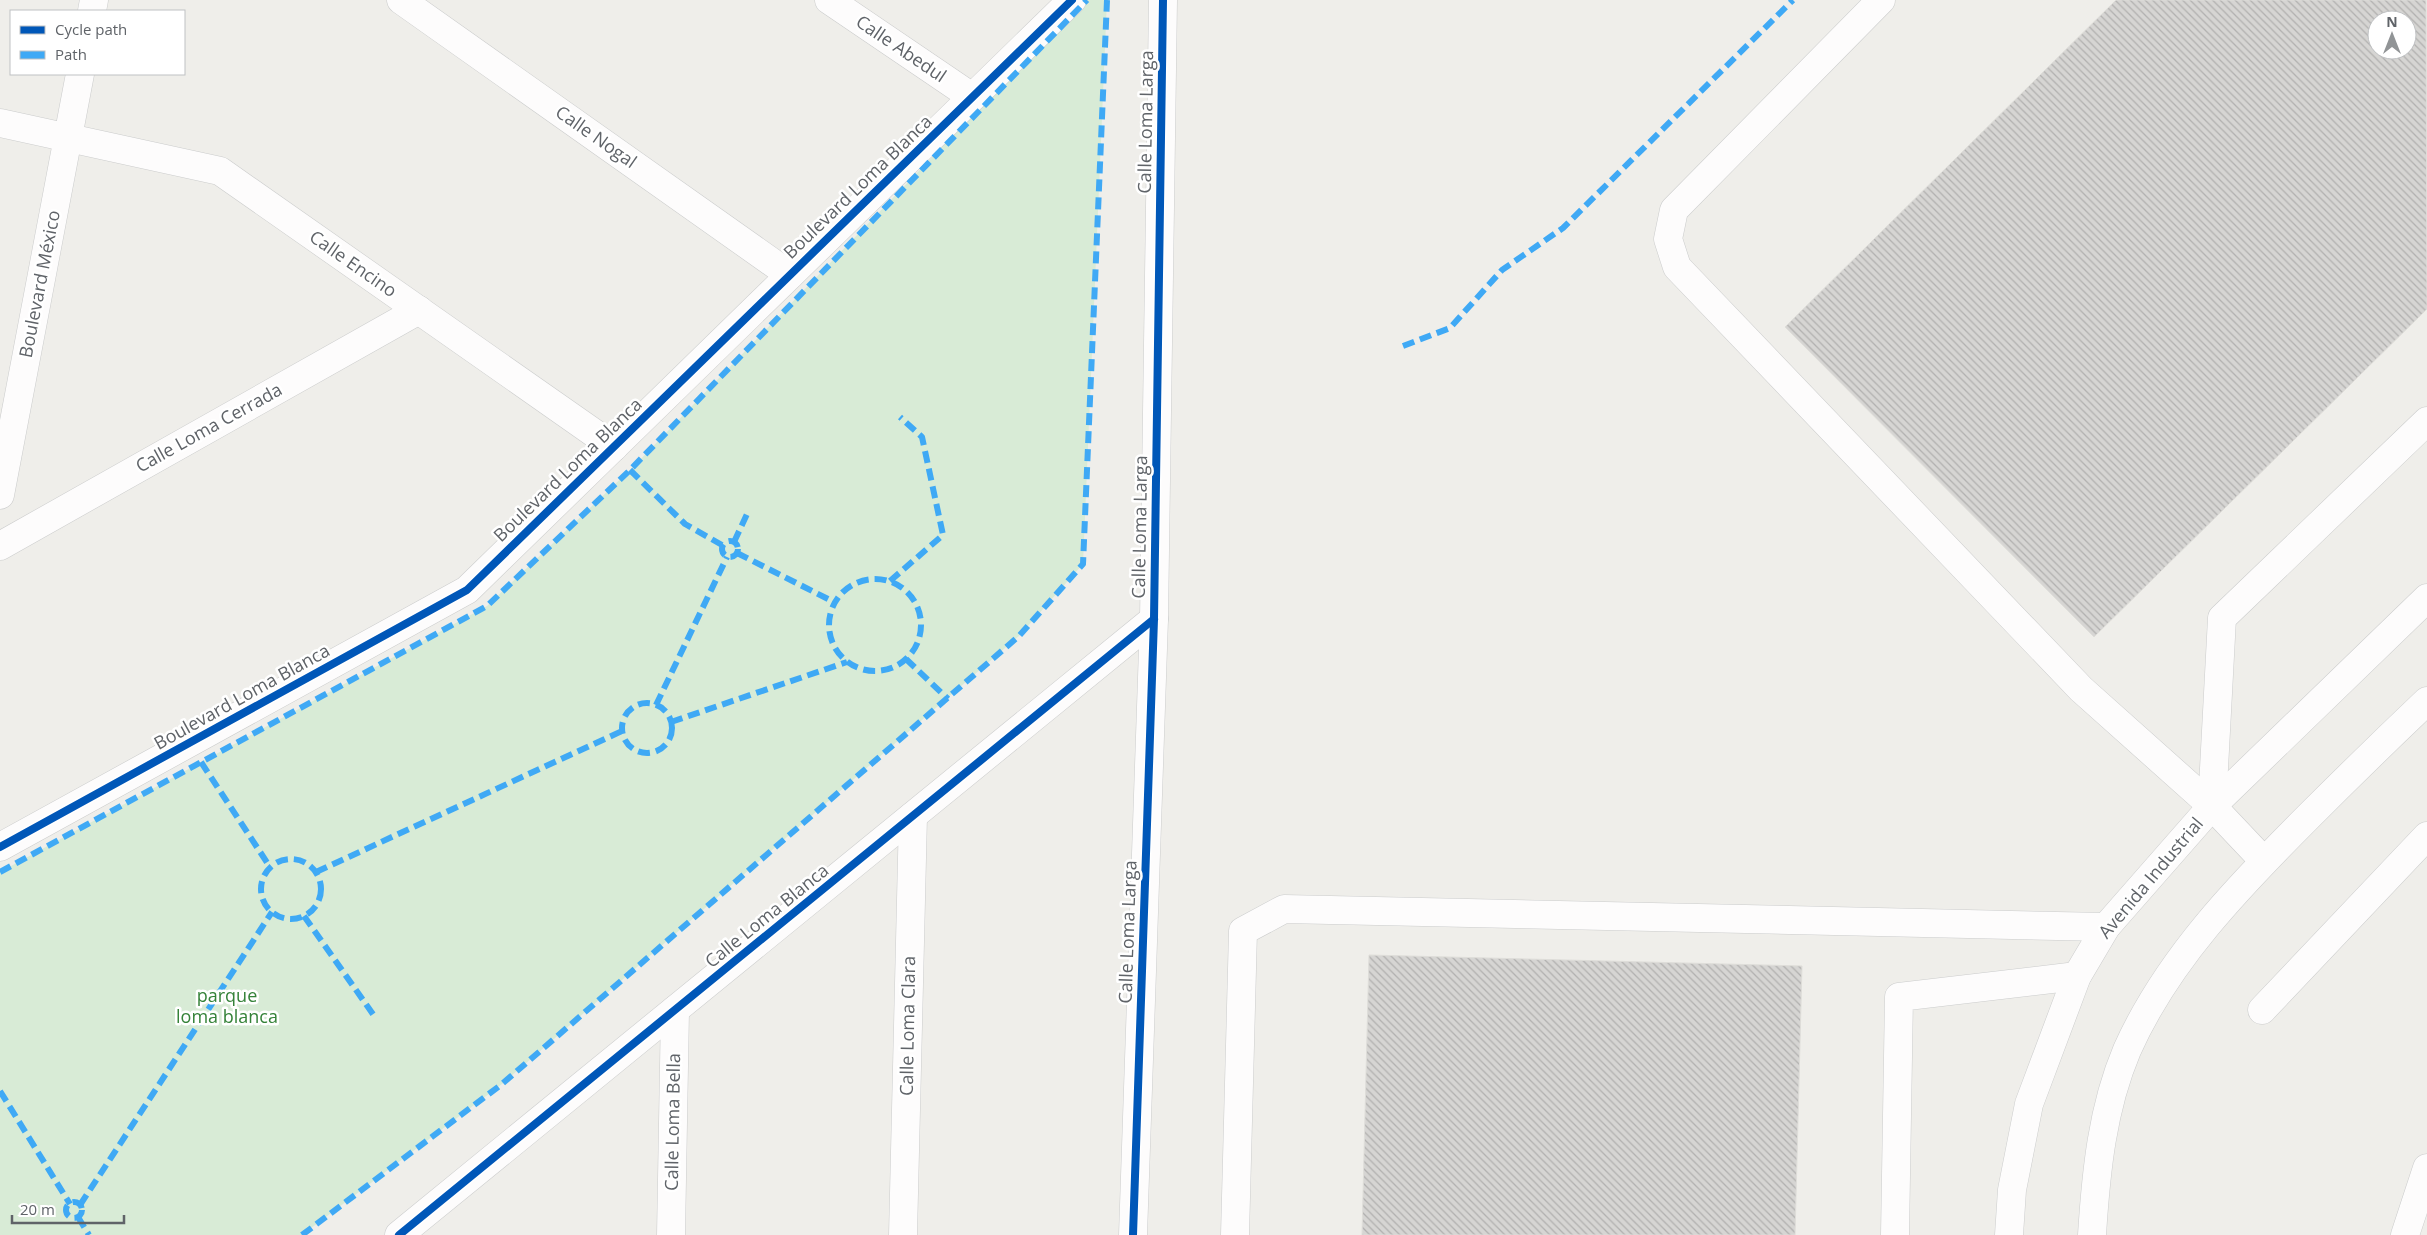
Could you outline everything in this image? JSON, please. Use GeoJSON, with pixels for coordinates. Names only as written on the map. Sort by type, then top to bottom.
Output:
{"type":"FeatureCollection","features":[{"type":"Feature","properties":{"kind":"street","name":"Calle Nogal"},"geometry":{"type":"LineString","coordinates":[[401,0],[790,275]]}},
{"type":"Feature","properties":{"kind":"street","name":"Calle Abedul"},"geometry":{"type":"LineString","coordinates":[[829,0],[972,97]]}},
{"type":"Feature","properties":{"kind":"street","name":"Boulevard Loma Blanca"},"geometry":{"type":"LineString","coordinates":[[0,847],[467,590],[1072,0]]}},
{"type":"Feature","properties":{"kind":"street","name":"Calle Loma Larga"},"geometry":{"type":"LineString","coordinates":[[1133,1235],[1154,619],[1163,0]]}},
{"type":"Feature","properties":{"kind":"street"},"geometry":{"type":"LineString","coordinates":[[1881,0],[1674,210],[1668,239],[1677,267],[2081,689],[2212,806],[2264,860]]}},
{"type":"Feature","properties":{"kind":"street","name":"Boulevard México"},"geometry":{"type":"LineString","coordinates":[[0,495],[80,75]]}},
{"type":"Feature","properties":{"kind":"street","name":"Calle Encino"},"geometry":{"type":"LineString","coordinates":[[0,124],[220,171],[614,447]]}},
{"type":"Feature","properties":{"kind":"street","name":"Calle Loma Cerrada"},"geometry":{"type":"LineString","coordinates":[[0,546],[418,310]]}},
{"type":"Feature","properties":{"kind":"street"},"geometry":{"type":"LineString","coordinates":[[2212,806],[2222,618],[2427,421]]}},
{"type":"Feature","properties":{"kind":"street","name":"Avenida Industrial"},"geometry":{"type":"LineString","coordinates":[[2009,1235],[2012,1190],[2029,1104],[2077,976],[2106,927],[2212,806],[2427,598]]}},
{"type":"Feature","properties":{"kind":"street","name":"Calle Loma Blanca"},"geometry":{"type":"LineString","coordinates":[[399,1235],[1154,619]]}},
{"type":"Feature","properties":{"kind":"street"},"geometry":{"type":"LineString","coordinates":[[2092,1235],[2099,1150],[2106,1116],[2128,1050],[2167,978],[2239,886],[2427,701]]}},
{"type":"Feature","properties":{"kind":"street","name":"Calle Loma Clara"},"geometry":{"type":"LineString","coordinates":[[903,1235],[913,816]]}},
{"type":"Feature","properties":{"kind":"street"},"geometry":{"type":"LineString","coordinates":[[2262,1010],[2427,836]]}},
{"type":"Feature","properties":{"kind":"street"},"geometry":{"type":"LineString","coordinates":[[1235,1235],[1243,931],[1284,909],[2106,927]]}},
{"type":"Feature","properties":{"kind":"street"},"geometry":{"type":"LineString","coordinates":[[1895,1235],[1899,997],[2077,976]]}},
{"type":"Feature","properties":{"kind":"street","name":"Calle Loma Bella"},"geometry":{"type":"LineString","coordinates":[[671,1235],[675,1010]]}},
{"type":"Feature","properties":{"kind":"street"},"geometry":{"type":"LineString","coordinates":[[2405,1235],[2427,1168]]}},
{"type":"Feature","properties":{"kind":"street"},"geometry":{"type":"LineString","coordinates":[[434,1206],[434,1235]]}},
{"type":"Feature","properties":{"kind":"green space","name":"parque loma blanca"},"geometry":{"type":"Polygon","coordinates":[[[1084,0],[1107,0],[1083,564],[1019,636],[502,1084],[302,1235],[0,1235],[0,872],[487,606],[634,466],[1084,0]]]}},
{"type":"Feature","properties":{"kind":"building"},"geometry":{"type":"Polygon","coordinates":[[[2116,0],[2426,0],[2427,309],[2094,637],[1785,327],[2116,0]]]}},
{"type":"Feature","properties":{"kind":"building"},"geometry":{"type":"Polygon","coordinates":[[[1369,955],[1802,966],[1795,1235],[1362,1235],[1369,955]]]}},
{"type":"Feature","properties":{"kind":"marked path"},"geometry":{"type":"LineString","coordinates":[[0,872],[487,606],[630,470],[1087,0]]}},
{"type":"Feature","properties":{"kind":"marked path"},"geometry":{"type":"LineString","coordinates":[[302,1235],[502,1084],[1019,636],[1083,564],[1107,0]]}},
{"type":"Feature","properties":{"kind":"marked path"},"geometry":{"type":"LineString","coordinates":[[1403,346],[1450,328],[1502,270],[1563,228],[1793,0]]}},
{"type":"Feature","properties":{"kind":"marked path"},"geometry":{"type":"LineString","coordinates":[[890,581],[943,535],[922,437],[900,417]]}},
{"type":"Feature","properties":{"kind":"marked path"},"geometry":{"type":"LineString","coordinates":[[630,470],[685,524],[722,545]]}},
{"type":"Feature","properties":{"kind":"marked path"},"geometry":{"type":"LineString","coordinates":[[734,542],[748,512]]}},
{"type":"Feature","properties":{"kind":"marked path"},"geometry":{"type":"LineString","coordinates":[[727,541],[733,541],[738,546],[738,549],[736,555],[727,557],[722,552],[722,546],[727,541]]}},
{"type":"Feature","properties":{"kind":"marked path"},"geometry":{"type":"LineString","coordinates":[[737,553],[834,602]]}},
{"type":"Feature","properties":{"kind":"marked path"},"geometry":{"type":"LineString","coordinates":[[656,705],[727,557]]}},
{"type":"Feature","properties":{"kind":"marked path"},"geometry":{"type":"LineString","coordinates":[[866,579],[884,579],[901,586],[914,599],[921,616],[921,625],[921,634],[914,651],[901,664],[884,671],[866,671],[849,664],[836,651],[829,634],[829,616],[836,599],[849,586],[866,579]]}},
{"type":"Feature","properties":{"kind":"marked path"},"geometry":{"type":"LineString","coordinates":[[906,659],[948,699]]}},
{"type":"Feature","properties":{"kind":"marked path"},"geometry":{"type":"LineString","coordinates":[[671,722],[847,662]]}},
{"type":"Feature","properties":{"kind":"marked path"},"geometry":{"type":"LineString","coordinates":[[647,703],[656,705],[667,714],[672,728],[670,737],[661,748],[647,753],[638,751],[627,742],[622,728],[624,719],[633,708],[647,703]]}},
{"type":"Feature","properties":{"kind":"marked path"},"geometry":{"type":"LineString","coordinates":[[316,872],[622,731]]}},
{"type":"Feature","properties":{"kind":"marked path"},"geometry":{"type":"LineString","coordinates":[[201,762],[270,867]]}},
{"type":"Feature","properties":{"kind":"marked path"},"geometry":{"type":"LineString","coordinates":[[291,859],[303,861],[316,872],[321,889],[319,901],[308,914],[291,919],[279,917],[266,906],[261,889],[263,877],[274,864],[291,859]]}},
{"type":"Feature","properties":{"kind":"marked path"},"geometry":{"type":"LineString","coordinates":[[80,1205],[272,912]]}},
{"type":"Feature","properties":{"kind":"marked path"},"geometry":{"type":"LineString","coordinates":[[304,916],[375,1017]]}},
{"type":"Feature","properties":{"kind":"marked path"},"geometry":{"type":"LineString","coordinates":[[0,1091],[70,1204]]}},
{"type":"Feature","properties":{"kind":"marked path"},"geometry":{"type":"LineString","coordinates":[[74,1202],[82,1210],[74,1218],[66,1210],[74,1202]]}},
{"type":"Feature","properties":{"kind":"marked path"},"geometry":{"type":"LineString","coordinates":[[78,1217],[89,1235]]}},
{"type":"Feature","properties":{"kind":"cycle path"},"geometry":{"type":"LineString","coordinates":[[0,847],[467,590],[1072,0]]}},
{"type":"Feature","properties":{"kind":"cycle path"},"geometry":{"type":"LineString","coordinates":[[1133,1235],[1154,619],[1163,0]]}},
{"type":"Feature","properties":{"kind":"cycle path"},"geometry":{"type":"LineString","coordinates":[[399,1235],[1154,619]]}}]}
